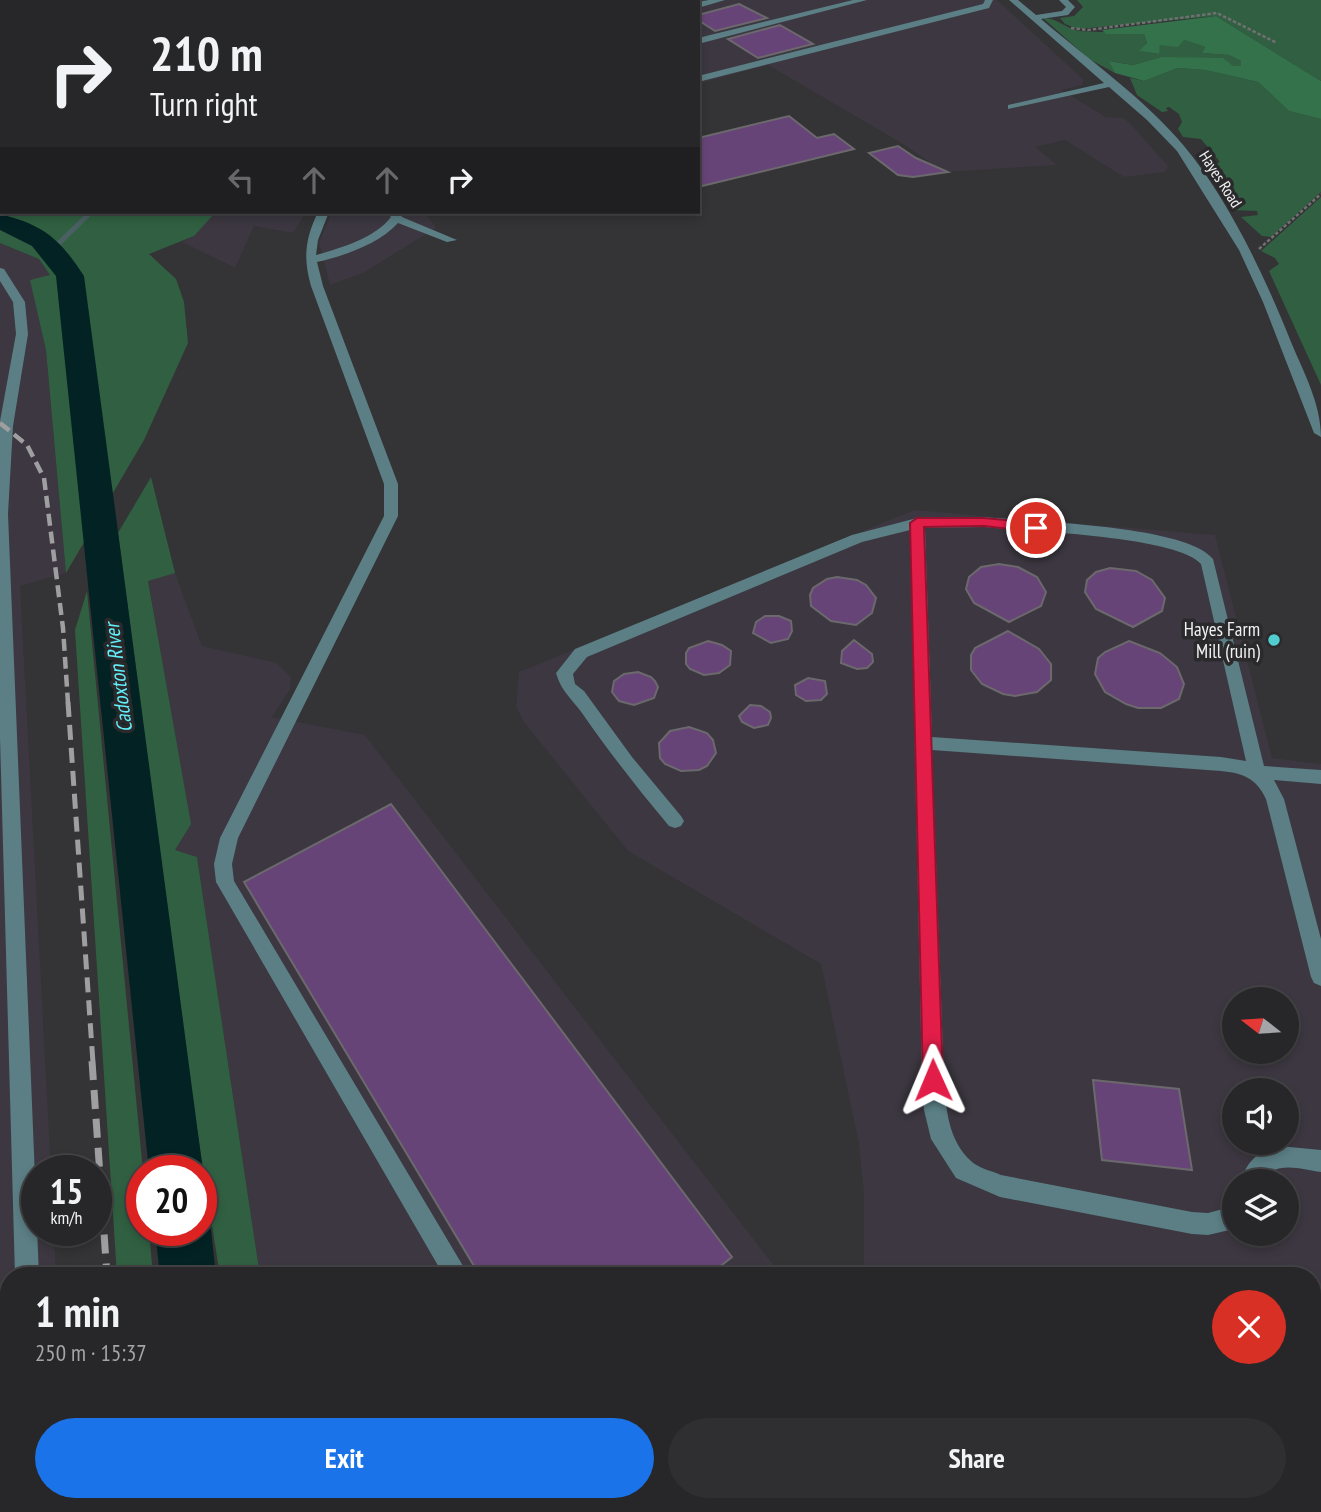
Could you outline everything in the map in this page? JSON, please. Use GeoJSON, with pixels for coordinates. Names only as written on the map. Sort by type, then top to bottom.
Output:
{"type":"FeatureCollection","features":[{"type":"Feature","properties":{"kind":"street"},"geometry":{"type":"LineString","coordinates":[[700,5],[721,0]]}},
{"type":"Feature","properties":{"kind":"street"},"geometry":{"type":"LineString","coordinates":[[700,41],[863,0]]}},
{"type":"Feature","properties":{"kind":"street"},"geometry":{"type":"LineString","coordinates":[[700,78],[986,6],[989,0]]}},
{"type":"Feature","properties":{"kind":"street","name":"Hayes Road"},"geometry":{"type":"LineString","coordinates":[[1013,0],[1151,118],[1181,149],[1245,250],[1314,400],[1321,433]]}},
{"type":"Feature","properties":{"kind":"street"},"geometry":{"type":"LineString","coordinates":[[1034,18],[1065,13],[1071,7],[1063,0]]}},
{"type":"Feature","properties":{"kind":"street"},"geometry":{"type":"LineString","coordinates":[[1011,107],[1111,84]]}},
{"type":"Feature","properties":{"kind":"street"},"geometry":{"type":"LineString","coordinates":[[322,214],[309,243],[310,260],[321,298],[391,484],[391,516],[229,838],[223,864],[225,882],[452,1267]]}},
{"type":"Feature","properties":{"kind":"street"},"geometry":{"type":"LineString","coordinates":[[310,260],[336,254],[390,226],[394,216],[451,240]]}},
{"type":"Feature","properties":{"kind":"street"},"geometry":{"type":"LineString","coordinates":[[0,272],[19,302],[22,334],[8,377],[1,493],[7,876],[27,1267]]}},
{"type":"Feature","properties":{"kind":"street"},"geometry":{"type":"LineString","coordinates":[[675,821],[626,762],[578,695],[568,687],[564,673],[581,653],[858,538],[917,523],[984,522],[1158,539],[1200,553],[1208,563],[1257,772],[1269,784],[1275,799],[1321,977]]}},
{"type":"Feature","properties":{"kind":"street"},"geometry":{"type":"LineString","coordinates":[[917,523],[933,1080],[938,1127],[952,1157],[964,1170],[979,1178],[1023,1191],[1192,1223],[1208,1224],[1222,1220]]}},
{"type":"Feature","properties":{"kind":"street"},"geometry":{"type":"LineString","coordinates":[[925,743],[1236,765],[1257,772],[1321,777]]}},
{"type":"Feature","properties":{"kind":"street"},"geometry":{"type":"LineString","coordinates":[[1256,1169],[1265,1160],[1290,1157],[1321,1161]]}},
{"type":"Feature","properties":{"kind":"path"},"geometry":{"type":"LineString","coordinates":[[1054,15],[1068,27],[1088,30],[1217,13],[1260,39],[1277,43]]}},
{"type":"Feature","properties":{"kind":"path"},"geometry":{"type":"LineString","coordinates":[[1245,250],[1259,249],[1321,194]]}},
{"type":"Feature","properties":{"kind":"shaded area"},"geometry":{"type":"Polygon","coordinates":[[[700,0],[997,0],[1084,80],[1082,85],[1061,90],[1106,117],[1123,118],[1129,122],[1168,166],[1165,172],[1124,177],[1065,140],[1035,147],[1057,165],[944,172],[903,144],[768,65],[700,83],[700,0]]]}},
{"type":"Feature","properties":{"kind":"shaded area"},"geometry":{"type":"Polygon","coordinates":[[[211,214],[305,214],[293,233],[254,226],[235,268],[182,242],[194,236],[211,214]]]}},
{"type":"Feature","properties":{"kind":"shaded area"},"geometry":{"type":"Polygon","coordinates":[[[331,214],[426,214],[436,228],[363,273],[330,285],[319,242],[331,214]]]}},
{"type":"Feature","properties":{"kind":"shaded area"},"geometry":{"type":"Polygon","coordinates":[[[0,243],[39,259],[50,275],[31,281],[46,350],[66,573],[20,586],[50,1155],[21,1155],[21,1246],[55,1246],[56,1267],[0,1267],[0,243]]]}},
{"type":"Feature","properties":{"kind":"shaded area"},"geometry":{"type":"Polygon","coordinates":[[[914,510],[1215,535],[1272,758],[1321,764],[1321,1267],[864,1267],[864,1192],[859,1144],[821,964],[628,851],[524,722],[516,707],[519,672],[914,510]]]}},
{"type":"Feature","properties":{"kind":"shaded area"},"geometry":{"type":"Polygon","coordinates":[[[175,573],[202,646],[277,663],[291,677],[290,689],[272,717],[365,735],[775,1267],[259,1267],[197,857],[175,850],[190,824],[148,580],[175,573]]]}},
{"type":"Feature","properties":{"kind":"green space"},"geometry":{"type":"Polygon","coordinates":[[[1077,0],[1321,0],[1321,81],[1216,16],[1078,29],[1065,24],[1060,18],[1074,16],[1083,7],[1077,0]]]}},
{"type":"Feature","properties":{"kind":"green space"},"geometry":{"type":"Polygon","coordinates":[[[1216,16],[1321,81],[1321,119],[1289,111],[1258,82],[1205,70],[1178,68],[1144,81],[1115,73],[1109,61],[1133,65],[1161,57],[1223,58],[1233,66],[1241,66],[1241,61],[1229,55],[1202,53],[1205,47],[1184,40],[1178,47],[1160,45],[1159,54],[1139,51],[1147,43],[1144,34],[1106,34],[1102,30],[1216,16]]]}},
{"type":"Feature","properties":{"kind":"green space"},"geometry":{"type":"Polygon","coordinates":[[[1043,18],[1079,31],[1144,34],[1147,43],[1140,51],[1158,54],[1160,45],[1184,40],[1205,47],[1202,53],[1229,55],[1241,61],[1241,67],[1161,57],[1133,65],[1110,61],[1115,73],[1089,59],[1043,18]]]}},
{"type":"Feature","properties":{"kind":"green space"},"geometry":{"type":"Polygon","coordinates":[[[1178,68],[1205,70],[1258,82],[1289,111],[1321,119],[1321,192],[1271,237],[1262,236],[1241,217],[1258,215],[1257,211],[1231,210],[1215,179],[1226,178],[1222,169],[1206,168],[1220,162],[1201,139],[1183,137],[1178,129],[1182,122],[1179,114],[1169,107],[1166,108],[1168,111],[1162,112],[1137,95],[1130,78],[1144,81],[1178,68]]]}},
{"type":"Feature","properties":{"kind":"green space"},"geometry":{"type":"Polygon","coordinates":[[[1321,197],[1321,385],[1269,271],[1279,264],[1275,258],[1261,251],[1321,197]]]}},
{"type":"Feature","properties":{"kind":"green space"},"geometry":{"type":"Polygon","coordinates":[[[0,214],[214,214],[194,236],[149,254],[176,279],[184,302],[188,343],[144,440],[66,573],[46,350],[30,280],[50,275],[39,259],[0,243],[0,214]]]}},
{"type":"Feature","properties":{"kind":"green space"},"geometry":{"type":"Polygon","coordinates":[[[151,477],[175,573],[148,581],[191,824],[175,850],[197,857],[259,1267],[219,1267],[215,1246],[217,1155],[201,1155],[118,533],[151,477]]]}},
{"type":"Feature","properties":{"kind":"green space"},"geometry":{"type":"Polygon","coordinates":[[[87,591],[141,1155],[126,1155],[126,1246],[150,1246],[152,1267],[116,1267],[112,1155],[109,1155],[75,630],[87,591]]]}},
{"type":"Feature","properties":{"kind":"building"},"geometry":{"type":"Polygon","coordinates":[[[739,4],[767,18],[715,31],[700,21],[700,14],[739,4]]]}},
{"type":"Feature","properties":{"kind":"building"},"geometry":{"type":"Polygon","coordinates":[[[780,25],[813,44],[758,58],[728,39],[780,25]]]}},
{"type":"Feature","properties":{"kind":"building"},"geometry":{"type":"Polygon","coordinates":[[[789,116],[817,138],[834,134],[854,149],[700,187],[700,138],[789,116]]]}},
{"type":"Feature","properties":{"kind":"building"},"geometry":{"type":"Polygon","coordinates":[[[898,146],[916,158],[948,172],[913,177],[898,175],[869,153],[898,146]]]}},
{"type":"Feature","properties":{"kind":"building"},"geometry":{"type":"Polygon","coordinates":[[[999,564],[1018,567],[1037,577],[1046,592],[1041,606],[1009,622],[974,603],[966,589],[969,577],[981,567],[999,564]]]}},
{"type":"Feature","properties":{"kind":"building"},"geometry":{"type":"Polygon","coordinates":[[[1110,568],[1136,571],[1152,580],[1165,598],[1162,611],[1133,627],[1096,609],[1085,592],[1087,580],[1096,572],[1110,568]]]}},
{"type":"Feature","properties":{"kind":"building"},"geometry":{"type":"Polygon","coordinates":[[[837,577],[857,580],[866,585],[876,598],[872,613],[856,625],[831,621],[811,606],[810,595],[813,588],[827,579],[837,577]]]}},
{"type":"Feature","properties":{"kind":"building"},"geometry":{"type":"Polygon","coordinates":[[[765,616],[779,616],[791,621],[792,631],[788,639],[771,643],[753,633],[756,622],[765,616]]]}},
{"type":"Feature","properties":{"kind":"building"},"geometry":{"type":"Polygon","coordinates":[[[1008,631],[1039,649],[1051,664],[1051,680],[1037,692],[1015,696],[1003,694],[982,684],[971,670],[971,655],[975,648],[1008,631]]]}},
{"type":"Feature","properties":{"kind":"building"},"geometry":{"type":"Polygon","coordinates":[[[854,640],[872,654],[873,662],[867,668],[857,669],[841,663],[842,651],[854,640]]]}},
{"type":"Feature","properties":{"kind":"building"},"geometry":{"type":"Polygon","coordinates":[[[708,641],[731,651],[730,665],[719,673],[704,675],[690,669],[686,664],[686,653],[689,648],[708,641]]]}},
{"type":"Feature","properties":{"kind":"building"},"geometry":{"type":"Polygon","coordinates":[[[1129,641],[1160,653],[1177,667],[1184,684],[1179,699],[1161,708],[1138,708],[1105,692],[1095,674],[1098,658],[1129,641]]]}},
{"type":"Feature","properties":{"kind":"building"},"geometry":{"type":"Polygon","coordinates":[[[638,672],[655,681],[658,687],[654,698],[634,705],[619,701],[612,692],[614,681],[624,674],[638,672]]]}},
{"type":"Feature","properties":{"kind":"building"},"geometry":{"type":"Polygon","coordinates":[[[808,678],[825,681],[827,694],[821,700],[806,701],[796,695],[795,685],[808,678]]]}},
{"type":"Feature","properties":{"kind":"building"},"geometry":{"type":"Polygon","coordinates":[[[750,705],[761,706],[770,712],[768,725],[754,728],[742,722],[739,716],[750,705]]]}},
{"type":"Feature","properties":{"kind":"building"},"geometry":{"type":"Polygon","coordinates":[[[689,727],[707,733],[713,740],[716,753],[707,766],[699,770],[681,771],[665,764],[660,758],[659,743],[670,731],[689,727]]]}},
{"type":"Feature","properties":{"kind":"building"},"geometry":{"type":"Polygon","coordinates":[[[391,804],[732,1257],[719,1267],[475,1267],[244,882],[391,804]]]}},
{"type":"Feature","properties":{"kind":"building"},"geometry":{"type":"Polygon","coordinates":[[[1093,1080],[1179,1089],[1192,1170],[1102,1160],[1093,1080]]]}},
{"type":"Feature","properties":{"kind":"waterway"},"geometry":{"type":"LineString","coordinates":[[53,249],[89,214]]}},
{"type":"Feature","properties":{"kind":"waterway","name":"Cadoxton River"},"geometry":{"type":"LineString","coordinates":[[0,222],[24,230],[42,240],[70,276],[174,1155]]}},
{"type":"Feature","properties":{"kind":"waterway","name":"Cadoxton River"},"geometry":{"type":"LineString","coordinates":[[185,1246],[187,1267]]}},
{"type":"Feature","properties":{"kind":"railway"},"geometry":{"type":"LineString","coordinates":[[0,423],[27,445],[44,478],[63,628],[68,703]]}},
{"type":"Feature","properties":{"kind":"railway"},"geometry":{"type":"LineString","coordinates":[[68,702],[93,1063]]}},
{"type":"Feature","properties":{"kind":"railway"},"geometry":{"type":"LineString","coordinates":[[92,1061],[106,1267]]}},
{"type":"Feature","properties":{"kind":"place","name":"Hayes Farm Mill (ruin)"},"geometry":{"type":"Point","coordinates":[1274,640]}},
{"type":"Feature","properties":{"kind":"route"},"geometry":{"type":"LineString","coordinates":[[933,1080],[917,523],[984,522],[1036,528]]}}]}
